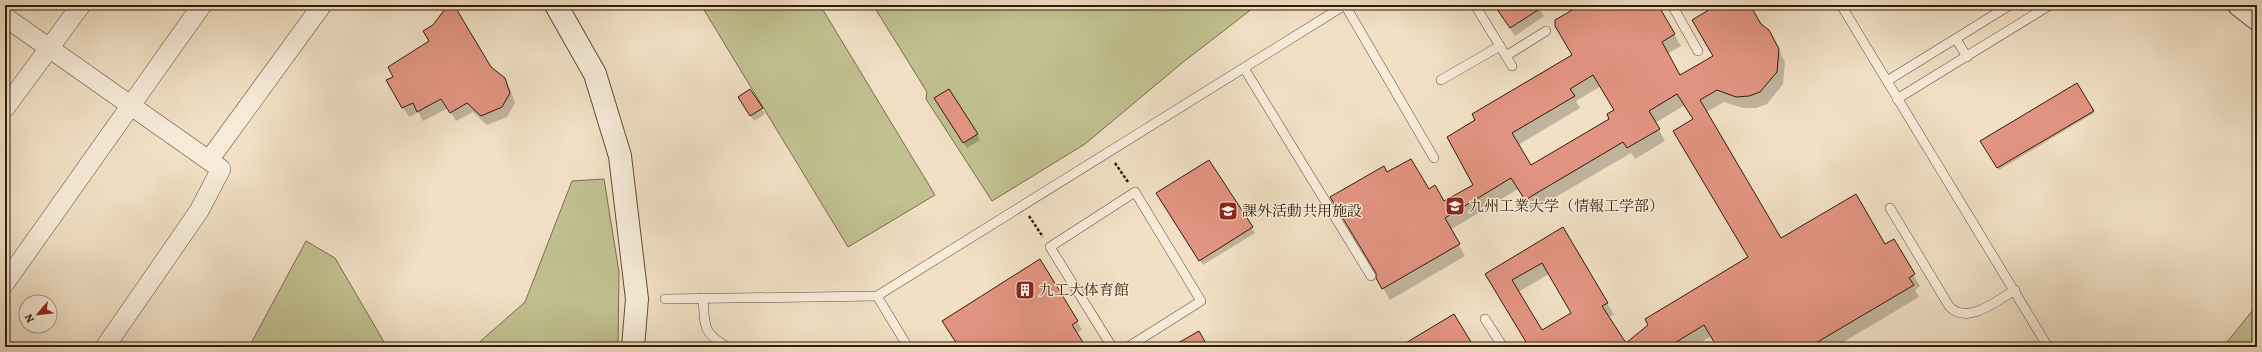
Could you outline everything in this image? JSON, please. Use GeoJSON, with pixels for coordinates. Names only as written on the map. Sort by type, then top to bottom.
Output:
{"type":"FeatureCollection","features":[{"type":"Feature","properties":{"kind":"street"},"geometry":{"type":"LineString","coordinates":[[5,108],[82,5]]}},
{"type":"Feature","properties":{"kind":"street"},"geometry":{"type":"LineString","coordinates":[[5,283],[202,5]]}},
{"type":"Feature","properties":{"kind":"street"},"geometry":{"type":"LineString","coordinates":[[208,160],[322,5]]}},
{"type":"Feature","properties":{"kind":"street"},"geometry":{"type":"LineString","coordinates":[[556,5],[595,74],[620,156],[636,299],[633,347]]}},
{"type":"Feature","properties":{"kind":"street"},"geometry":{"type":"LineString","coordinates":[[2239,5],[2257,19]]}},
{"type":"Feature","properties":{"kind":"street"},"geometry":{"type":"LineString","coordinates":[[5,17],[221,169],[199,211],[105,347]]}},
{"type":"Feature","properties":{"kind":"lane"},"geometry":{"type":"LineString","coordinates":[[665,299],[877,296],[1107,151],[1345,5],[1434,158]]}},
{"type":"Feature","properties":{"kind":"lane"},"geometry":{"type":"LineString","coordinates":[[1475,5],[1512,66]]}},
{"type":"Feature","properties":{"kind":"lane"},"geometry":{"type":"LineString","coordinates":[[1672,5],[1698,51]]}},
{"type":"Feature","properties":{"kind":"lane"},"geometry":{"type":"LineString","coordinates":[[1841,5],[2015,290],[2048,347]]}},
{"type":"Feature","properties":{"kind":"lane"},"geometry":{"type":"LineString","coordinates":[[1886,81],[2010,5]]}},
{"type":"Feature","properties":{"kind":"lane"},"geometry":{"type":"LineString","coordinates":[[1897,99],[2050,5]]}},
{"type":"Feature","properties":{"kind":"lane"},"geometry":{"type":"LineString","coordinates":[[1506,56],[1546,31]]}},
{"type":"Feature","properties":{"kind":"lane"},"geometry":{"type":"LineString","coordinates":[[1956,39],[1967,57]]}},
{"type":"Feature","properties":{"kind":"lane"},"geometry":{"type":"LineString","coordinates":[[1441,80],[1500,46]]}},
{"type":"Feature","properties":{"kind":"lane"},"geometry":{"type":"LineString","coordinates":[[1244,68],[1371,276]]}},
{"type":"Feature","properties":{"kind":"lane"},"geometry":{"type":"LineString","coordinates":[[1112,347],[1050,247],[1134,192],[1201,301],[1128,347]]}},
{"type":"Feature","properties":{"kind":"lane"},"geometry":{"type":"LineString","coordinates":[[1890,208],[1948,306],[1955,312],[1964,315],[1975,313],[2015,290]]}},
{"type":"Feature","properties":{"kind":"lane"},"geometry":{"type":"LineString","coordinates":[[877,296],[908,347]]}},
{"type":"Feature","properties":{"kind":"lane"},"geometry":{"type":"LineString","coordinates":[[703,298],[707,332],[712,338],[727,347]]}},
{"type":"Feature","properties":{"kind":"lane"},"geometry":{"type":"LineString","coordinates":[[1486,319],[1503,347]]}},
{"type":"Feature","properties":{"kind":"path"},"geometry":{"type":"LineString","coordinates":[[1107,151],[1134,192]]}},
{"type":"Feature","properties":{"kind":"path"},"geometry":{"type":"LineString","coordinates":[[1022,205],[1050,247]]}},
{"type":"Feature","properties":{"kind":"shaded area"},"geometry":{"type":"Polygon","coordinates":[[[701,5],[820,5],[935,195],[848,247],[701,5]]]}},
{"type":"Feature","properties":{"kind":"shaded area"},"geometry":{"type":"Polygon","coordinates":[[[873,5],[1257,5],[1182,63],[1085,144],[992,201],[926,99],[927,92],[873,5]]]}},
{"type":"Feature","properties":{"kind":"shaded area"},"geometry":{"type":"Polygon","coordinates":[[[604,179],[619,272],[618,347],[474,347],[525,302],[572,181],[604,179]]]}},
{"type":"Feature","properties":{"kind":"shaded area"},"geometry":{"type":"Polygon","coordinates":[[[306,241],[335,258],[387,347],[249,347],[306,241]]]}},
{"type":"Feature","properties":{"kind":"shaded area"},"geometry":{"type":"Polygon","coordinates":[[[2257,305],[2257,347],[2223,347],[2257,305]]]}},
{"type":"Feature","properties":{"kind":"building"},"geometry":{"type":"Polygon","coordinates":[[[448,5],[454,5],[491,67],[505,78],[510,93],[502,107],[481,116],[467,103],[450,113],[441,99],[417,112],[413,103],[402,108],[386,80],[393,77],[388,67],[429,41],[423,31],[433,25],[448,5]]]}},
{"type":"Feature","properties":{"kind":"building"},"geometry":{"type":"Polygon","coordinates":[[[1494,5],[1546,5],[1510,28],[1494,5]]]}},
{"type":"Feature","properties":{"kind":"building"},"geometry":{"type":"Polygon","coordinates":[[[1581,5],[1658,5],[1675,34],[1662,42],[1680,75],[1713,56],[1692,20],[1717,5],[1750,5],[1761,24],[1769,30],[1779,49],[1777,72],[1760,92],[1749,96],[1736,97],[1717,90],[1700,100],[1781,238],[1856,194],[1885,244],[1894,239],[1915,274],[1909,278],[1914,285],[1809,347],[1717,347],[1704,325],[1668,347],[1529,347],[1485,274],[1563,227],[1608,303],[1602,306],[1626,343],[1648,325],[1645,319],[1748,257],[1673,131],[1693,119],[1677,94],[1649,111],[1660,129],[1627,148],[1623,142],[1525,200],[1511,178],[1445,218],[1460,244],[1382,289],[1376,278],[1376,273],[1330,197],[1384,166],[1387,172],[1411,159],[1429,189],[1435,185],[1444,201],[1473,185],[1447,137],[1475,120],[1472,114],[1572,55],[1555,26],[1555,20],[1581,5]],[[1593,75],[1570,89],[1575,96],[1512,133],[1531,165],[1609,119],[1607,114],[1614,110],[1593,75]],[[1542,263],[1512,280],[1542,330],[1571,313],[1542,263]]]}},
{"type":"Feature","properties":{"kind":"building"},"geometry":{"type":"Polygon","coordinates":[[[2077,83],[2094,111],[1997,168],[1980,141],[2077,83]]]}},
{"type":"Feature","properties":{"kind":"building"},"geometry":{"type":"Polygon","coordinates":[[[750,89],[763,108],[750,116],[738,97],[750,89]]]}},
{"type":"Feature","properties":{"kind":"building"},"geometry":{"type":"Polygon","coordinates":[[[949,89],[978,134],[963,143],[934,98],[949,89]]]}},
{"type":"Feature","properties":{"kind":"building","name":"課外活動共用施設"},"geometry":{"type":"Polygon","coordinates":[[[1209,160],[1253,227],[1199,261],[1156,193],[1209,160]]]}},
{"type":"Feature","properties":{"kind":"building","name":"九工大体育館"},"geometry":{"type":"Polygon","coordinates":[[[1040,259],[1078,321],[1072,325],[1086,347],[959,347],[942,321],[1040,259]]]}},
{"type":"Feature","properties":{"kind":"building"},"geometry":{"type":"Polygon","coordinates":[[[1454,314],[1474,347],[1399,347],[1454,314]]]}},
{"type":"Feature","properties":{"kind":"building"},"geometry":{"type":"Polygon","coordinates":[[[1199,331],[1208,347],[1171,347],[1199,331]]]}},
{"type":"Feature","properties":{"kind":"place","name":"九州工業大学（情報工学部）"},"geometry":{"type":"Point","coordinates":[1455,206]}},
{"type":"Feature","properties":{"kind":"place","name":"課外活動共用施設"},"geometry":{"type":"Point","coordinates":[1228,211]}},
{"type":"Feature","properties":{"kind":"place","name":"九工大体育館"},"geometry":{"type":"Point","coordinates":[1025,290]}}]}
